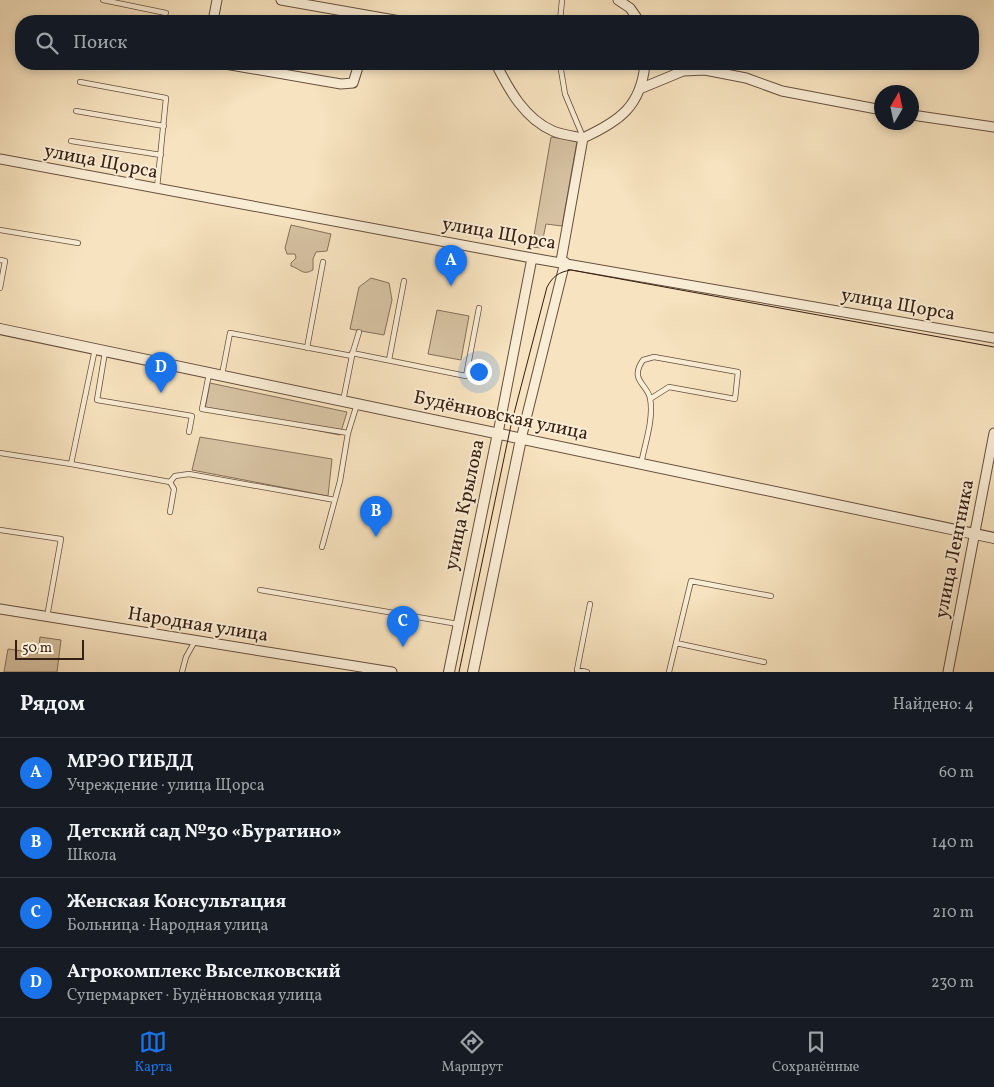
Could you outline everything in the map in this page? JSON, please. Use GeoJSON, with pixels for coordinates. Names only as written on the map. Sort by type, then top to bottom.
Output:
{"type":"FeatureCollection","features":[{"type":"Feature","properties":{"kind":"street"},"geometry":{"type":"LineString","coordinates":[[214,15],[217,0]]}},
{"type":"Feature","properties":{"kind":"street"},"geometry":{"type":"LineString","coordinates":[[280,0],[310,3],[356,15]]}},
{"type":"Feature","properties":{"kind":"street"},"geometry":{"type":"LineString","coordinates":[[618,0],[628,4],[635,15]]}},
{"type":"Feature","properties":{"kind":"street"},"geometry":{"type":"LineString","coordinates":[[260,70],[341,84],[353,83],[357,70]]}},
{"type":"Feature","properties":{"kind":"street"},"geometry":{"type":"LineString","coordinates":[[499,70],[513,95],[532,117],[555,132],[584,138],[620,117],[635,101],[642,88],[645,70]]}},
{"type":"Feature","properties":{"kind":"street"},"geometry":{"type":"LineString","coordinates":[[642,88],[683,71],[721,72],[746,78],[782,91],[874,108]]}},
{"type":"Feature","properties":{"kind":"street"},"geometry":{"type":"LineString","coordinates":[[919,116],[994,127]]}},
{"type":"Feature","properties":{"kind":"street"},"geometry":{"type":"LineString","coordinates":[[474,672],[520,439],[563,262],[584,138]]}},
{"type":"Feature","properties":{"kind":"street","name":"улица Щорса"},"geometry":{"type":"LineString","coordinates":[[0,159],[532,258],[994,338]]}},
{"type":"Feature","properties":{"kind":"street","name":"улица Крылова"},"geometry":{"type":"LineString","coordinates":[[449,672],[532,258]]}},
{"type":"Feature","properties":{"kind":"street","name":"Будённовская улица"},"geometry":{"type":"LineString","coordinates":[[0,329],[994,538]]}},
{"type":"Feature","properties":{"kind":"street","name":"улица Ленгника"},"geometry":{"type":"LineString","coordinates":[[948,672],[994,433]]}},
{"type":"Feature","properties":{"kind":"street","name":"Народная улица"},"geometry":{"type":"LineString","coordinates":[[0,609],[392,672]]}},
{"type":"Feature","properties":{"kind":"lane"},"geometry":{"type":"LineString","coordinates":[[103,0],[166,13]]}},
{"type":"Feature","properties":{"kind":"lane"},"geometry":{"type":"LineString","coordinates":[[561,15],[562,0]]}},
{"type":"Feature","properties":{"kind":"lane"},"geometry":{"type":"LineString","coordinates":[[561,70],[565,94],[584,138]]}},
{"type":"Feature","properties":{"kind":"lane"},"geometry":{"type":"LineString","coordinates":[[80,82],[166,98],[156,189]]}},
{"type":"Feature","properties":{"kind":"lane"},"geometry":{"type":"LineString","coordinates":[[76,111],[164,126]]}},
{"type":"Feature","properties":{"kind":"lane"},"geometry":{"type":"LineString","coordinates":[[71,141],[160,155]]}},
{"type":"Feature","properties":{"kind":"lane"},"geometry":{"type":"LineString","coordinates":[[0,230],[78,243]]}},
{"type":"Feature","properties":{"kind":"lane"},"geometry":{"type":"LineString","coordinates":[[0,260],[5,261],[0,288]]}},
{"type":"Feature","properties":{"kind":"lane"},"geometry":{"type":"LineString","coordinates":[[307,348],[323,262]]}},
{"type":"Feature","properties":{"kind":"lane"},"geometry":{"type":"LineString","coordinates":[[390,360],[404,281]]}},
{"type":"Feature","properties":{"kind":"lane"},"geometry":{"type":"LineString","coordinates":[[222,376],[230,333],[307,348],[390,360],[466,376],[479,308]]}},
{"type":"Feature","properties":{"kind":"lane"},"geometry":{"type":"LineString","coordinates":[[342,401],[359,332]]}},
{"type":"Feature","properties":{"kind":"lane"},"geometry":{"type":"LineString","coordinates":[[100,350],[97,400],[192,416],[190,432]]}},
{"type":"Feature","properties":{"kind":"lane"},"geometry":{"type":"LineString","coordinates":[[71,464],[100,350]]}},
{"type":"Feature","properties":{"kind":"lane"},"geometry":{"type":"LineString","coordinates":[[641,464],[648,429],[650,399],[648,390],[640,384],[638,378],[641,363],[648,358],[654,357],[738,372],[735,399],[669,386],[650,399]]}},
{"type":"Feature","properties":{"kind":"lane"},"geometry":{"type":"LineString","coordinates":[[209,373],[202,408],[348,433]]}},
{"type":"Feature","properties":{"kind":"lane"},"geometry":{"type":"LineString","coordinates":[[322,547],[335,500],[348,433],[357,404]]}},
{"type":"Feature","properties":{"kind":"lane"},"geometry":{"type":"LineString","coordinates":[[0,453],[170,482],[174,489],[170,512]]}},
{"type":"Feature","properties":{"kind":"lane"},"geometry":{"type":"LineString","coordinates":[[170,482],[175,476],[189,474],[335,500]]}},
{"type":"Feature","properties":{"kind":"lane"},"geometry":{"type":"LineString","coordinates":[[0,530],[61,538],[47,617]]}},
{"type":"Feature","properties":{"kind":"lane"},"geometry":{"type":"LineString","coordinates":[[669,672],[691,581],[771,596]]}},
{"type":"Feature","properties":{"kind":"lane"},"geometry":{"type":"LineString","coordinates":[[260,590],[458,624]]}},
{"type":"Feature","properties":{"kind":"lane"},"geometry":{"type":"LineString","coordinates":[[587,672],[577,670],[590,604]]}},
{"type":"Feature","properties":{"kind":"lane"},"geometry":{"type":"LineString","coordinates":[[182,672],[186,657],[195,641]]}},
{"type":"Feature","properties":{"kind":"lane"},"geometry":{"type":"LineString","coordinates":[[676,643],[764,662]]}},
{"type":"Feature","properties":{"kind":"shaded area"},"geometry":{"type":"Polygon","coordinates":[[[551,137],[577,141],[562,226],[546,224],[541,248],[532,247],[551,137]]]}},
{"type":"Feature","properties":{"kind":"shaded area"},"geometry":{"type":"Polygon","coordinates":[[[291,225],[331,234],[327,251],[316,252],[313,259],[313,270],[309,272],[304,272],[291,266],[291,263],[296,258],[295,254],[287,254],[285,248],[291,225]]]}},
{"type":"Feature","properties":{"kind":"shaded area"},"geometry":{"type":"Polygon","coordinates":[[[371,278],[389,283],[392,300],[384,335],[350,329],[359,287],[371,278]]]}},
{"type":"Feature","properties":{"kind":"shaded area"},"geometry":{"type":"Polygon","coordinates":[[[437,310],[469,316],[461,360],[428,354],[437,310]]]}},
{"type":"Feature","properties":{"kind":"shaded area"},"geometry":{"type":"Polygon","coordinates":[[[210,383],[347,412],[340,435],[205,409],[210,383]]]}},
{"type":"Feature","properties":{"kind":"shaded area"},"geometry":{"type":"Polygon","coordinates":[[[200,437],[332,459],[328,496],[192,470],[200,437]]]}},
{"type":"Feature","properties":{"kind":"shaded area"},"geometry":{"type":"Polygon","coordinates":[[[40,637],[61,640],[57,672],[4,672],[8,649],[38,653],[40,637]]]}},
{"type":"Feature","properties":{"kind":"tram line"},"geometry":{"type":"LineString","coordinates":[[459,672],[511,425],[547,287],[557,275],[571,270],[994,347]]}},
{"type":"Feature","properties":{"kind":"place","name":"МРЭО ГИБДД"},"geometry":{"type":"Point","coordinates":[451,286]}},
{"type":"Feature","properties":{"kind":"place","name":"Агрокомплекс Выселковский"},"geometry":{"type":"Point","coordinates":[161,393]}},
{"type":"Feature","properties":{"kind":"place","name":"Детский сад №30 «Буратино»"},"geometry":{"type":"Point","coordinates":[376,537]}},
{"type":"Feature","properties":{"kind":"place","name":"Женская Консультация"},"geometry":{"type":"Point","coordinates":[403,647]}}]}
